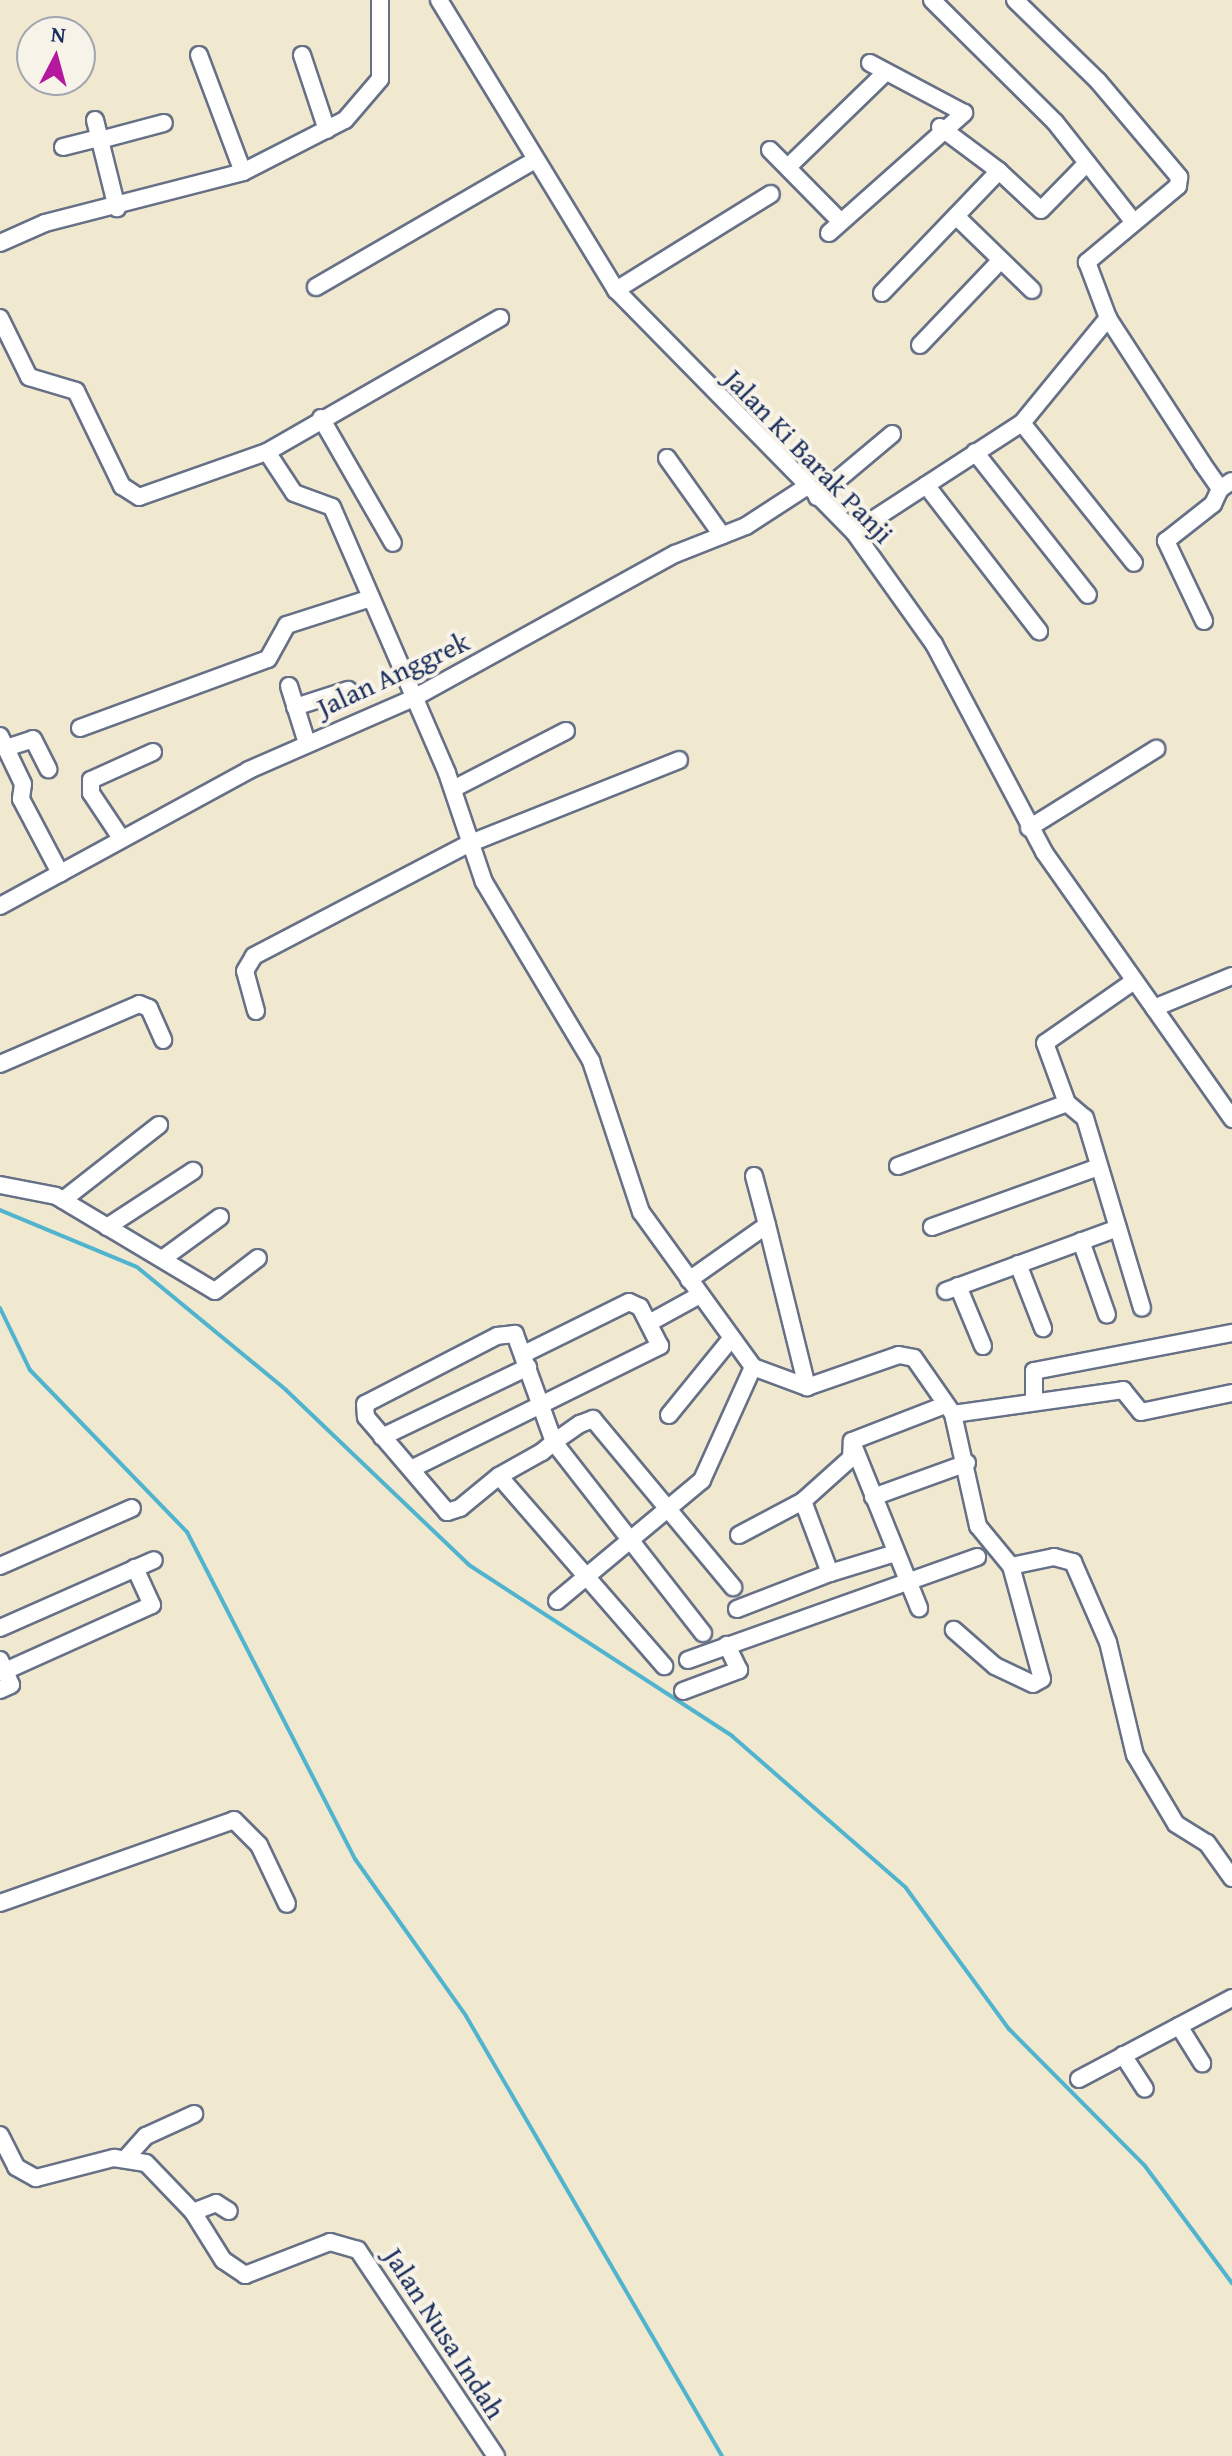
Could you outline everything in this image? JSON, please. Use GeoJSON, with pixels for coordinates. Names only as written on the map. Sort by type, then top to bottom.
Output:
{"type":"FeatureCollection","features":[{"type":"Feature","properties":{"kind":"street"},"geometry":{"type":"LineString","coordinates":[[0,243],[45,223],[117,208],[243,172],[327,130],[375,92],[383,58],[380,0]]}},
{"type":"Feature","properties":{"kind":"street","name":"Jalan Ki Barak Panji"},"geometry":{"type":"LineString","coordinates":[[439,0],[616,290],[854,532],[934,644],[1029,828],[1232,1119]]}},
{"type":"Feature","properties":{"kind":"street"},"geometry":{"type":"LineString","coordinates":[[932,0],[1087,163],[1133,221]]}},
{"type":"Feature","properties":{"kind":"street"},"geometry":{"type":"LineString","coordinates":[[1015,0],[1098,81],[1179,177],[1178,186],[1087,262],[1108,318],[1226,485],[1213,504],[1166,541],[1204,621]]}},
{"type":"Feature","properties":{"kind":"street"},"geometry":{"type":"LineString","coordinates":[[199,55],[243,172]]}},
{"type":"Feature","properties":{"kind":"street"},"geometry":{"type":"LineString","coordinates":[[302,55],[327,130]]}},
{"type":"Feature","properties":{"kind":"street"},"geometry":{"type":"LineString","coordinates":[[770,150],[788,167],[835,227],[940,127],[964,113],[870,63]]}},
{"type":"Feature","properties":{"kind":"street"},"geometry":{"type":"LineString","coordinates":[[788,167],[886,72]]}},
{"type":"Feature","properties":{"kind":"street"},"geometry":{"type":"LineString","coordinates":[[95,120],[117,208]]}},
{"type":"Feature","properties":{"kind":"street"},"geometry":{"type":"LineString","coordinates":[[63,147],[164,123]]}},
{"type":"Feature","properties":{"kind":"street"},"geometry":{"type":"LineString","coordinates":[[940,127],[999,171],[1041,210],[1087,163]]}},
{"type":"Feature","properties":{"kind":"street"},"geometry":{"type":"LineString","coordinates":[[316,287],[535,160]]}},
{"type":"Feature","properties":{"kind":"street"},"geometry":{"type":"LineString","coordinates":[[882,293],[999,171]]}},
{"type":"Feature","properties":{"kind":"street"},"geometry":{"type":"LineString","coordinates":[[616,290],[771,194]]}},
{"type":"Feature","properties":{"kind":"street"},"geometry":{"type":"LineString","coordinates":[[956,216],[1032,290]]}},
{"type":"Feature","properties":{"kind":"street"},"geometry":{"type":"LineString","coordinates":[[920,345],[1001,260]]}},
{"type":"Feature","properties":{"kind":"street"},"geometry":{"type":"LineString","coordinates":[[0,318],[29,377],[76,391],[127,493],[139,497],[267,452],[321,418],[500,318]]}},
{"type":"Feature","properties":{"kind":"street"},"geometry":{"type":"LineString","coordinates":[[854,532],[1022,423],[1108,318]]}},
{"type":"Feature","properties":{"kind":"street"},"geometry":{"type":"LineString","coordinates":[[321,418],[393,543]]}},
{"type":"Feature","properties":{"kind":"street"},"geometry":{"type":"LineString","coordinates":[[1022,423],[1134,563]]}},
{"type":"Feature","properties":{"kind":"street","name":"Jalan Anggrek"},"geometry":{"type":"LineString","coordinates":[[0,906],[121,838],[307,743],[414,698],[722,535],[812,492],[892,434]]}},
{"type":"Feature","properties":{"kind":"street"},"geometry":{"type":"LineString","coordinates":[[267,452],[294,493],[332,507],[453,789],[468,844],[591,1061],[634,1200],[698,1296],[753,1367],[807,1387],[907,1354],[949,1410],[967,1463],[978,1526],[1011,1566],[1042,1679],[1033,1684],[1006,1673],[954,1630]]}},
{"type":"Feature","properties":{"kind":"street"},"geometry":{"type":"LineString","coordinates":[[975,452],[1088,595]]}},
{"type":"Feature","properties":{"kind":"street"},"geometry":{"type":"LineString","coordinates":[[667,458],[722,535]]}},
{"type":"Feature","properties":{"kind":"street"},"geometry":{"type":"LineString","coordinates":[[926,485],[1039,631]]}},
{"type":"Feature","properties":{"kind":"street"},"geometry":{"type":"LineString","coordinates":[[80,728],[268,659],[287,625],[371,598]]}},
{"type":"Feature","properties":{"kind":"street"},"geometry":{"type":"LineString","coordinates":[[289,686],[307,743]]}},
{"type":"Feature","properties":{"kind":"street"},"geometry":{"type":"LineString","coordinates":[[295,707],[348,690]]}},
{"type":"Feature","properties":{"kind":"street"},"geometry":{"type":"LineString","coordinates":[[453,789],[566,731]]}},
{"type":"Feature","properties":{"kind":"street"},"geometry":{"type":"LineString","coordinates":[[48,769],[33,739],[3,742],[23,784],[21,799],[60,873]]}},
{"type":"Feature","properties":{"kind":"street"},"geometry":{"type":"LineString","coordinates":[[1029,828],[1156,749]]}},
{"type":"Feature","properties":{"kind":"street"},"geometry":{"type":"LineString","coordinates":[[121,838],[89,785],[153,752]]}},
{"type":"Feature","properties":{"kind":"street"},"geometry":{"type":"LineString","coordinates":[[256,1011],[245,971],[254,956],[468,844],[679,760]]}},
{"type":"Feature","properties":{"kind":"street"},"geometry":{"type":"LineString","coordinates":[[1154,1008],[1232,976]]}},
{"type":"Feature","properties":{"kind":"street"},"geometry":{"type":"LineString","coordinates":[[1134,981],[1045,1043],[1067,1103],[1085,1118],[1142,1308]]}},
{"type":"Feature","properties":{"kind":"street"},"geometry":{"type":"LineString","coordinates":[[0,1064],[139,1004],[149,1008],[163,1040]]}},
{"type":"Feature","properties":{"kind":"street"},"geometry":{"type":"LineString","coordinates":[[898,1166],[1067,1103]]}},
{"type":"Feature","properties":{"kind":"street"},"geometry":{"type":"LineString","coordinates":[[63,1200],[159,1125]]}},
{"type":"Feature","properties":{"kind":"street"},"geometry":{"type":"LineString","coordinates":[[932,1227],[1099,1167]]}},
{"type":"Feature","properties":{"kind":"street"},"geometry":{"type":"LineString","coordinates":[[107,1227],[193,1171]]}},
{"type":"Feature","properties":{"kind":"street"},"geometry":{"type":"LineString","coordinates":[[754,1176],[807,1387]]}},
{"type":"Feature","properties":{"kind":"street"},"geometry":{"type":"LineString","coordinates":[[0,1185],[63,1200],[165,1257],[215,1291],[258,1258]]}},
{"type":"Feature","properties":{"kind":"street"},"geometry":{"type":"LineString","coordinates":[[165,1257],[220,1217]]}},
{"type":"Feature","properties":{"kind":"street"},"geometry":{"type":"LineString","coordinates":[[689,1280],[767,1225]]}},
{"type":"Feature","properties":{"kind":"street"},"geometry":{"type":"LineString","coordinates":[[983,1346],[952,1288],[1118,1228]]}},
{"type":"Feature","properties":{"kind":"street"},"geometry":{"type":"LineString","coordinates":[[1081,1241],[1107,1315]]}},
{"type":"Feature","properties":{"kind":"street"},"geometry":{"type":"LineString","coordinates":[[1018,1264],[1043,1328]]}},
{"type":"Feature","properties":{"kind":"street"},"geometry":{"type":"LineString","coordinates":[[649,1323],[698,1296]]}},
{"type":"Feature","properties":{"kind":"street"},"geometry":{"type":"LineString","coordinates":[[382,1437],[629,1302],[649,1323],[660,1346],[542,1409],[411,1469]]}},
{"type":"Feature","properties":{"kind":"street"},"geometry":{"type":"LineString","coordinates":[[1034,1398],[1032,1376],[1043,1368],[1232,1333]]}},
{"type":"Feature","properties":{"kind":"street"},"geometry":{"type":"LineString","coordinates":[[703,1633],[554,1442],[515,1334],[497,1336],[371,1399],[364,1412],[447,1512],[499,1476],[554,1442],[593,1419],[671,1508],[733,1587]]}},
{"type":"Feature","properties":{"kind":"street"},"geometry":{"type":"LineString","coordinates":[[669,1415],[730,1340]]}},
{"type":"Feature","properties":{"kind":"street"},"geometry":{"type":"LineString","coordinates":[[557,1601],[671,1508],[711,1467],[753,1367]]}},
{"type":"Feature","properties":{"kind":"street"},"geometry":{"type":"LineString","coordinates":[[852,1441],[949,1410],[1034,1398],[1042,1404],[1123,1390],[1141,1412],[1232,1393]]}},
{"type":"Feature","properties":{"kind":"street"},"geometry":{"type":"LineString","coordinates":[[852,1441],[919,1608]]}},
{"type":"Feature","properties":{"kind":"street"},"geometry":{"type":"LineString","coordinates":[[739,1535],[803,1501],[851,1458],[852,1441]]}},
{"type":"Feature","properties":{"kind":"street"},"geometry":{"type":"LineString","coordinates":[[873,1497],[967,1463]]}},
{"type":"Feature","properties":{"kind":"street"},"geometry":{"type":"LineString","coordinates":[[499,1476],[664,1666]]}},
{"type":"Feature","properties":{"kind":"street"},"geometry":{"type":"LineString","coordinates":[[803,1501],[830,1573]]}},
{"type":"Feature","properties":{"kind":"street"},"geometry":{"type":"LineString","coordinates":[[0,1566],[132,1508]]}},
{"type":"Feature","properties":{"kind":"street"},"geometry":{"type":"LineString","coordinates":[[737,1609],[830,1573],[889,1555]]}},
{"type":"Feature","properties":{"kind":"street"},"geometry":{"type":"LineString","coordinates":[[688,1660],[906,1577],[977,1557]]}},
{"type":"Feature","properties":{"kind":"street"},"geometry":{"type":"LineString","coordinates":[[1011,1566],[1054,1557],[1073,1562],[1104,1628],[1135,1755],[1176,1824],[1207,1843],[1232,1878]]}},
{"type":"Feature","properties":{"kind":"street"},"geometry":{"type":"LineString","coordinates":[[0,1628],[154,1560]]}},
{"type":"Feature","properties":{"kind":"street"},"geometry":{"type":"LineString","coordinates":[[0,1690],[11,1685],[2,1665],[152,1605],[135,1568]]}},
{"type":"Feature","properties":{"kind":"street"},"geometry":{"type":"LineString","coordinates":[[683,1691],[739,1670],[727,1645]]}},
{"type":"Feature","properties":{"kind":"street"},"geometry":{"type":"LineString","coordinates":[[0,1903],[234,1820],[252,1834],[287,1904]]}},
{"type":"Feature","properties":{"kind":"street"},"geometry":{"type":"LineString","coordinates":[[1079,2079],[1232,1998]]}},
{"type":"Feature","properties":{"kind":"street"},"geometry":{"type":"LineString","coordinates":[[1179,2026],[1202,2063]]}},
{"type":"Feature","properties":{"kind":"street"},"geometry":{"type":"LineString","coordinates":[[1123,2055],[1145,2089]]}},
{"type":"Feature","properties":{"kind":"street"},"geometry":{"type":"LineString","coordinates":[[1,2142],[16,2167],[36,2178],[126,2158],[136,2143],[194,2114]]}},
{"type":"Feature","properties":{"kind":"street","name":"Jalan Nusa Indah"},"geometry":{"type":"LineString","coordinates":[[126,2158],[158,2172],[193,2212],[223,2260],[245,2275],[330,2242],[358,2250],[496,2456]]}},
{"type":"Feature","properties":{"kind":"street"},"geometry":{"type":"LineString","coordinates":[[193,2212],[220,2203],[229,2211]]}},
{"type":"Feature","properties":{"kind":"waterway"},"geometry":{"type":"LineString","coordinates":[[0,1210],[137,1267],[286,1390],[469,1565],[732,1736],[906,1888],[1009,2029],[1145,2166],[1232,2283]]}},
{"type":"Feature","properties":{"kind":"waterway"},"geometry":{"type":"LineString","coordinates":[[0,1308],[30,1370],[187,1532],[355,1859],[466,2016],[722,2456]]}}]}
